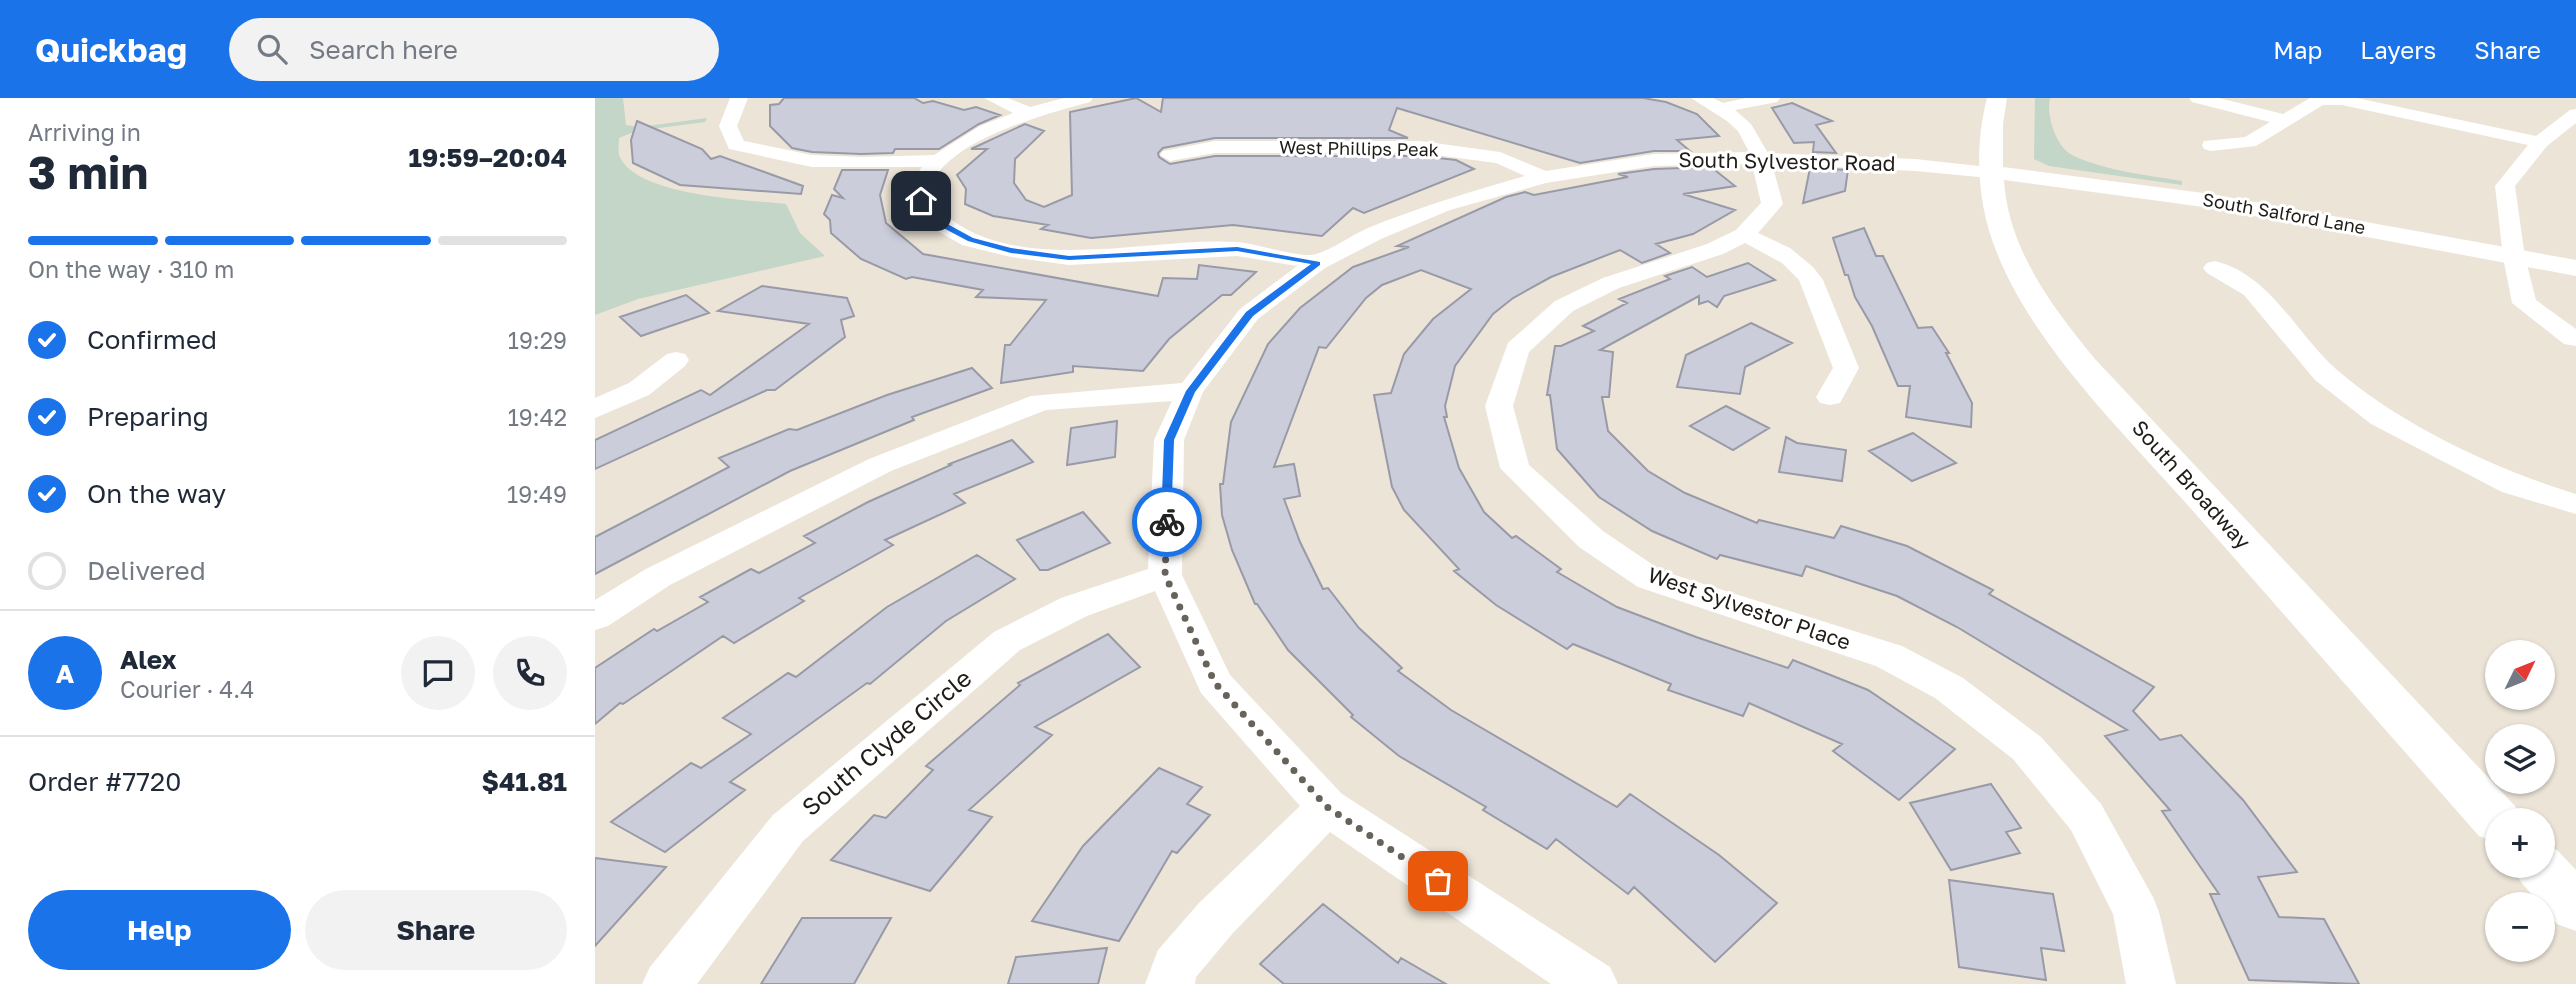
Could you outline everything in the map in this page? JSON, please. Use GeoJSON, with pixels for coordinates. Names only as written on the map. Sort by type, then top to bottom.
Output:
{"type":"FeatureCollection","features":[{"type":"Feature","properties":{"kind":"main road","name":"South Broadway"},"geometry":{"type":"LineString","coordinates":[[1997,98],[1993,115],[1990,172],[1992,199],[2004,241],[2022,280],[2060,335],[2106,393],[2485,808]]}},
{"type":"Feature","properties":{"kind":"main road","name":"South Salford Lane"},"geometry":{"type":"LineString","coordinates":[[1990,172],[2186,196],[2576,268]]}},
{"type":"Feature","properties":{"kind":"main road"},"geometry":{"type":"LineString","coordinates":[[2550,878],[2576,907]]}},
{"type":"Feature","properties":{"kind":"street"},"geometry":{"type":"LineString","coordinates":[[739,98],[728,126],[736,145],[772,157],[847,165],[938,161]]}},
{"type":"Feature","properties":{"kind":"street"},"geometry":{"type":"LineString","coordinates":[[993,98],[1029,113]]}},
{"type":"Feature","properties":{"kind":"street"},"geometry":{"type":"LineString","coordinates":[[1084,98],[1029,113],[986,130],[938,161],[922,181],[921,201],[937,221],[970,240],[1011,250],[1069,258],[1237,249],[1317,263]]}},
{"type":"Feature","properties":{"kind":"street"},"geometry":{"type":"LineString","coordinates":[[1711,103],[1771,98]]}},
{"type":"Feature","properties":{"kind":"street"},"geometry":{"type":"LineString","coordinates":[[2198,98],[2285,121]]}},
{"type":"Feature","properties":{"kind":"street"},"geometry":{"type":"LineString","coordinates":[[2211,145],[2249,142],[2319,100],[2342,100],[2540,142]]}},
{"type":"Feature","properties":{"kind":"street","name":"West Sylvestor Place"},"geometry":{"type":"LineString","coordinates":[[1711,103],[1741,121],[1751,133],[1772,204],[1744,235],[1715,249],[1611,283],[1564,306],[1517,349],[1499,405],[1515,468],[1591,539],[1650,579],[1889,656],[1949,688],[2027,748],[2086,817],[2136,912],[2151,984]]}},
{"type":"Feature","properties":{"kind":"street"},"geometry":{"type":"LineString","coordinates":[[2573,339],[2524,303],[2514,257],[2505,186],[2540,142],[2576,114]]}},
{"type":"Feature","properties":{"kind":"street","name":"West Phillips Peak"},"geometry":{"type":"LineString","coordinates":[[1170,155],[1215,147],[1420,147],[1500,158],[1544,177]]}},
{"type":"Feature","properties":{"kind":"street","name":"South Sylvestor Road"},"geometry":{"type":"LineString","coordinates":[[1593,984],[1327,807],[1215,683],[1165,575],[1169,440],[1190,391],[1249,314],[1317,263],[1373,234],[1443,206],[1544,177],[1654,160],[1760,158],[1903,164],[1990,172]]}},
{"type":"Feature","properties":{"kind":"street"},"geometry":{"type":"LineString","coordinates":[[1744,235],[1776,248],[1803,268],[1811,280],[1846,368],[1830,397]]}},
{"type":"Feature","properties":{"kind":"street"},"geometry":{"type":"LineString","coordinates":[[2215,268],[2253,290],[2325,374],[2381,418],[2513,485],[2576,504]]}},
{"type":"Feature","properties":{"kind":"street"},"geometry":{"type":"LineString","coordinates":[[595,410],[639,389],[676,360]]}},
{"type":"Feature","properties":{"kind":"street"},"geometry":{"type":"LineString","coordinates":[[595,617],[658,578],[880,465],[1041,402],[1190,391]]}},
{"type":"Feature","properties":{"kind":"street","name":"South Clyde Circle"},"geometry":{"type":"LineString","coordinates":[[667,984],[787,828],[1007,642],[1074,607],[1165,575]]}},
{"type":"Feature","properties":{"kind":"street"},"geometry":{"type":"LineString","coordinates":[[1170,984],[1175,965],[1216,918],[1327,807]]}},
{"type":"Feature","properties":{"kind":"green space"},"geometry":{"type":"Polygon","coordinates":[[[595,98],[623,98],[626,125],[640,127],[707,118],[705,122],[636,131],[619,138],[619,155],[629,169],[646,179],[669,187],[721,198],[786,204],[800,233],[825,256],[638,299],[595,315],[595,98]]]}},
{"type":"Feature","properties":{"kind":"green space"},"geometry":{"type":"Polygon","coordinates":[[[2035,98],[2050,98],[2051,122],[2057,139],[2074,156],[2113,169],[2182,181],[2182,185],[2049,166],[2034,159],[2035,98]]]}},
{"type":"Feature","properties":{"kind":"building"},"geometry":{"type":"Polygon","coordinates":[[[784,98],[914,98],[923,103],[933,101],[964,110],[976,107],[1000,115],[979,124],[939,149],[895,149],[893,153],[861,154],[812,152],[792,148],[770,126],[770,105],[779,104],[784,98]]]}},
{"type":"Feature","properties":{"kind":"building"},"geometry":{"type":"Polygon","coordinates":[[[1136,98],[1161,112],[1163,98],[1643,98],[1666,102],[1697,114],[1719,136],[1677,140],[1690,151],[1654,151],[1580,163],[1397,108],[1389,130],[1408,138],[1215,138],[1163,148],[1158,153],[1159,157],[1170,164],[1215,156],[1420,156],[1456,160],[1474,169],[1364,213],[1353,208],[1322,236],[1233,225],[1091,238],[1041,229],[1048,225],[993,216],[965,204],[966,189],[957,175],[987,149],[971,149],[1025,124],[1044,131],[1015,159],[1014,183],[1026,200],[1044,207],[1072,195],[1070,112],[1136,98]]]}},
{"type":"Feature","properties":{"kind":"building"},"geometry":{"type":"Polygon","coordinates":[[[1792,103],[1832,121],[1816,125],[1836,153],[1813,152],[1814,142],[1794,143],[1772,108],[1792,103]]]}},
{"type":"Feature","properties":{"kind":"building"},"geometry":{"type":"Polygon","coordinates":[[[637,121],[702,149],[711,159],[720,156],[803,186],[801,194],[680,185],[633,163],[631,140],[637,121]]]}},
{"type":"Feature","properties":{"kind":"building"},"geometry":{"type":"Polygon","coordinates":[[[1711,167],[1735,186],[1683,194],[1735,210],[1693,234],[1656,244],[1670,253],[1642,263],[1620,250],[1551,277],[1513,298],[1493,314],[1455,366],[1445,406],[1447,417],[1444,417],[1459,468],[1484,512],[1512,538],[1516,536],[1561,569],[1557,572],[1617,607],[1788,668],[1793,660],[1868,690],[1955,749],[1899,800],[1833,751],[1842,744],[1749,703],[1743,716],[1668,690],[1671,684],[1573,644],[1567,649],[1496,605],[1454,571],[1459,569],[1404,510],[1392,487],[1374,395],[1391,393],[1404,354],[1433,319],[1471,289],[1421,270],[1382,285],[1366,298],[1326,348],[1319,347],[1274,467],[1294,464],[1300,496],[1284,499],[1300,542],[1323,589],[1328,588],[1359,628],[1402,668],[1398,671],[1451,710],[1617,807],[1630,794],[1719,855],[1777,903],[1715,962],[1634,887],[1628,894],[1556,839],[1547,849],[1483,810],[1486,807],[1399,756],[1351,717],[1353,715],[1288,650],[1255,604],[1232,550],[1222,515],[1220,484],[1223,484],[1231,422],[1268,344],[1300,308],[1353,267],[1409,247],[1397,246],[1506,197],[1525,192],[1534,195],[1628,177],[1618,174],[1654,169],[1711,167]]]}},
{"type":"Feature","properties":{"kind":"building"},"geometry":{"type":"Polygon","coordinates":[[[1810,168],[1848,170],[1845,191],[1803,203],[1810,168]]]}},
{"type":"Feature","properties":{"kind":"building"},"geometry":{"type":"Polygon","coordinates":[[[842,170],[888,170],[880,195],[886,223],[923,254],[1158,296],[1163,278],[1197,279],[1199,265],[1256,272],[1231,295],[1222,295],[1169,339],[1143,371],[1073,366],[1073,372],[1001,383],[1005,345],[1010,345],[1046,300],[976,297],[983,290],[912,277],[906,279],[861,259],[831,233],[830,220],[824,214],[832,195],[843,198],[834,189],[842,170]]]}},
{"type":"Feature","properties":{"kind":"building"},"geometry":{"type":"Polygon","coordinates":[[[1864,228],[1876,256],[1883,256],[1918,328],[1932,327],[1949,353],[1946,353],[1972,403],[1971,427],[1906,417],[1910,386],[1898,386],[1872,326],[1855,297],[1848,275],[1845,275],[1833,238],[1864,228]]]}},
{"type":"Feature","properties":{"kind":"building"},"geometry":{"type":"Polygon","coordinates":[[[1748,263],[1775,280],[1724,296],[1717,307],[1708,301],[1699,304],[1699,296],[1600,350],[1613,352],[1609,397],[1602,397],[1608,431],[1648,471],[1685,493],[1757,523],[1759,520],[1834,538],[1841,526],[1907,546],[1993,590],[1989,594],[2154,687],[2133,711],[2160,740],[2181,735],[2243,800],[2297,872],[2258,877],[2279,917],[2324,919],[2359,984],[2249,980],[2210,894],[2219,894],[2162,811],[2170,810],[2105,736],[2127,730],[1957,627],[1897,596],[1806,566],[1802,576],[1720,555],[1717,559],[1652,531],[1599,497],[1557,449],[1550,395],[1547,395],[1555,346],[1561,346],[1594,331],[1583,326],[1627,303],[1619,299],[1670,279],[1665,276],[1692,267],[1707,277],[1748,263]]]}},
{"type":"Feature","properties":{"kind":"building"},"geometry":{"type":"Polygon","coordinates":[[[762,286],[847,298],[854,316],[841,320],[845,337],[775,390],[767,390],[595,469],[595,440],[701,390],[710,395],[809,324],[718,311],[762,286]]]}},
{"type":"Feature","properties":{"kind":"building"},"geometry":{"type":"Polygon","coordinates":[[[686,295],[709,313],[641,336],[620,317],[686,295]]]}},
{"type":"Feature","properties":{"kind":"building"},"geometry":{"type":"Polygon","coordinates":[[[1751,323],[1792,343],[1745,367],[1740,394],[1677,387],[1686,355],[1751,323]]]}},
{"type":"Feature","properties":{"kind":"building"},"geometry":{"type":"Polygon","coordinates":[[[972,368],[992,388],[912,417],[914,420],[790,471],[595,574],[595,537],[729,467],[719,458],[789,429],[797,430],[887,395],[972,368]]]}},
{"type":"Feature","properties":{"kind":"building"},"geometry":{"type":"Polygon","coordinates":[[[1726,406],[1769,428],[1733,450],[1690,426],[1726,406]]]}},
{"type":"Feature","properties":{"kind":"building"},"geometry":{"type":"Polygon","coordinates":[[[1117,421],[1115,457],[1067,465],[1071,428],[1117,421]]]}},
{"type":"Feature","properties":{"kind":"building"},"geometry":{"type":"Polygon","coordinates":[[[1913,433],[1956,463],[1912,481],[1869,451],[1913,433]]]}},
{"type":"Feature","properties":{"kind":"building"},"geometry":{"type":"Polygon","coordinates":[[[1786,437],[1797,443],[1846,450],[1842,481],[1779,472],[1786,437]]]}},
{"type":"Feature","properties":{"kind":"building"},"geometry":{"type":"Polygon","coordinates":[[[1012,440],[1033,462],[954,494],[965,503],[885,540],[893,545],[799,598],[804,601],[734,643],[723,636],[623,704],[620,703],[595,724],[595,668],[654,629],[657,631],[708,602],[700,597],[751,569],[759,573],[815,543],[804,536],[868,502],[951,465],[949,464],[1012,440]]]}},
{"type":"Feature","properties":{"kind":"building"},"geometry":{"type":"Polygon","coordinates":[[[1083,512],[1110,543],[1048,570],[1040,570],[1017,540],[1083,512]]]}},
{"type":"Feature","properties":{"kind":"building"},"geometry":{"type":"Polygon","coordinates":[[[977,555],[1015,579],[946,621],[870,684],[867,683],[730,782],[745,790],[665,852],[611,822],[691,763],[701,768],[751,734],[723,718],[788,673],[796,677],[887,607],[977,555]]]}},
{"type":"Feature","properties":{"kind":"building"},"geometry":{"type":"Polygon","coordinates":[[[1108,634],[1140,667],[1035,727],[1052,735],[969,810],[992,817],[930,891],[831,860],[874,815],[886,818],[933,770],[926,766],[1020,685],[1018,683],[1108,634]]]}},
{"type":"Feature","properties":{"kind":"building"},"geometry":{"type":"Polygon","coordinates":[[[1159,768],[1202,787],[1187,804],[1210,815],[1177,853],[1172,851],[1119,941],[1032,921],[1083,846],[1159,768]]]}},
{"type":"Feature","properties":{"kind":"building"},"geometry":{"type":"Polygon","coordinates":[[[1991,784],[2021,828],[2006,832],[2020,853],[1951,870],[1910,803],[1991,784]]]}},
{"type":"Feature","properties":{"kind":"building"},"geometry":{"type":"Polygon","coordinates":[[[595,858],[666,867],[595,946],[595,858]]]}},
{"type":"Feature","properties":{"kind":"building"},"geometry":{"type":"Polygon","coordinates":[[[1949,880],[2053,894],[2064,951],[2041,948],[2046,980],[1959,967],[1949,880]]]}},
{"type":"Feature","properties":{"kind":"building"},"geometry":{"type":"Polygon","coordinates":[[[1323,904],[1398,963],[1401,958],[1446,984],[1284,984],[1260,964],[1323,904]]]}},
{"type":"Feature","properties":{"kind":"building"},"geometry":{"type":"Polygon","coordinates":[[[802,918],[891,918],[854,984],[761,984],[802,918]]]}},
{"type":"Feature","properties":{"kind":"building"},"geometry":{"type":"Polygon","coordinates":[[[1107,948],[1098,984],[1008,984],[1016,957],[1107,948]]]}},
{"type":"Feature","properties":{"kind":"way so far"},"geometry":{"type":"LineString","coordinates":[[1167,522],[1165,575],[1215,683],[1327,807],[1438,881]]}},
{"type":"Feature","properties":{"kind":"route"},"geometry":{"type":"LineString","coordinates":[[921,201],[937,221],[970,240],[1011,250],[1069,258],[1237,249],[1317,263],[1249,314],[1190,391],[1169,440],[1167,522]]}}]}
